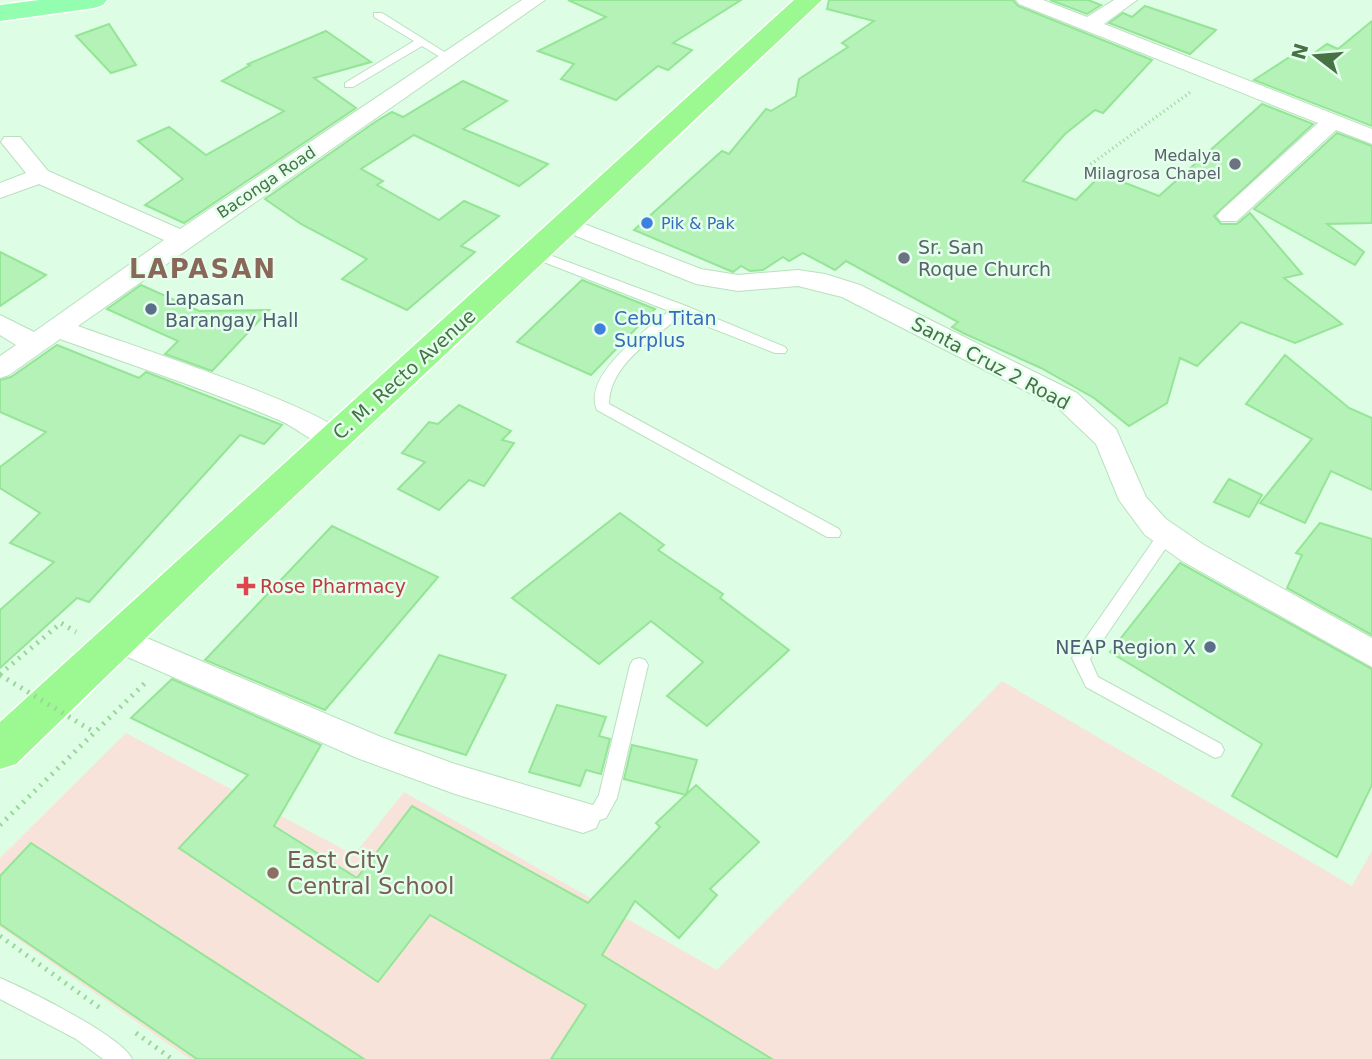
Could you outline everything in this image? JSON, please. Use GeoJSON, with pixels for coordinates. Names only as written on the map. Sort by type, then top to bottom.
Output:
{"type":"FeatureCollection","features":[{"type":"Feature","properties":{"kind":"highway","name":"C. M. Recto Avenue"},"geometry":{"type":"LineString","coordinates":[[0,750],[116,638],[569,225],[809,0]]}},
{"type":"Feature","properties":{"kind":"main road"},"geometry":{"type":"LineString","coordinates":[[0,13],[94,0]]}},
{"type":"Feature","properties":{"kind":"street","name":"Baconga Road"},"geometry":{"type":"LineString","coordinates":[[0,369],[181,239],[535,0]]}},
{"type":"Feature","properties":{"kind":"street"},"geometry":{"type":"LineString","coordinates":[[1026,0],[1212,76],[1372,136]]}},
{"type":"Feature","properties":{"kind":"street"},"geometry":{"type":"LineString","coordinates":[[1090,24],[1127,0]]}},
{"type":"Feature","properties":{"kind":"street"},"geometry":{"type":"LineString","coordinates":[[1229,216],[1333,121]]}},
{"type":"Feature","properties":{"kind":"street"},"geometry":{"type":"LineString","coordinates":[[12,142],[40,176],[181,239]]}},
{"type":"Feature","properties":{"kind":"street"},"geometry":{"type":"LineString","coordinates":[[0,191],[40,176]]}},
{"type":"Feature","properties":{"kind":"street","name":"Santa Cruz 2 Road"},"geometry":{"type":"LineString","coordinates":[[569,225],[696,276],[717,281],[738,284],[797,278],[825,282],[851,291],[1067,400],[1094,422],[1110,443],[1131,495],[1144,517],[1166,535],[1372,654]]}},
{"type":"Feature","properties":{"kind":"street"},"geometry":{"type":"LineString","coordinates":[[0,324],[35,344]]}},
{"type":"Feature","properties":{"kind":"street"},"geometry":{"type":"LineString","coordinates":[[57,328],[293,415],[334,438]]}},
{"type":"Feature","properties":{"kind":"street"},"geometry":{"type":"LineString","coordinates":[[116,638],[241,695],[370,746],[454,778],[583,817]]}},
{"type":"Feature","properties":{"kind":"lane"},"geometry":{"type":"LineString","coordinates":[[378,15],[449,58]]}},
{"type":"Feature","properties":{"kind":"lane"},"geometry":{"type":"LineString","coordinates":[[349,85],[421,42]]}},
{"type":"Feature","properties":{"kind":"lane"},"geometry":{"type":"LineString","coordinates":[[536,254],[780,350]]}},
{"type":"Feature","properties":{"kind":"lane"},"geometry":{"type":"LineString","coordinates":[[681,309],[640,342],[607,378],[599,394],[602,405],[833,533]]}},
{"type":"Feature","properties":{"kind":"lane"},"geometry":{"type":"LineString","coordinates":[[1166,535],[1081,658],[1092,682],[1214,750]]}},
{"type":"Feature","properties":{"kind":"lane"},"geometry":{"type":"LineString","coordinates":[[583,817],[599,812],[608,798],[639,665]]}},
{"type":"Feature","properties":{"kind":"lane"},"geometry":{"type":"LineString","coordinates":[[0,988],[83,1032],[121,1059]]}},
{"type":"Feature","properties":{"kind":"path"},"geometry":{"type":"LineString","coordinates":[[1087,167],[1212,76]]}},
{"type":"Feature","properties":{"kind":"path"},"geometry":{"type":"LineString","coordinates":[[61,623],[0,675],[94,732]]}},
{"type":"Feature","properties":{"kind":"path"},"geometry":{"type":"LineString","coordinates":[[0,825],[149,679]]}},
{"type":"Feature","properties":{"kind":"path"},"geometry":{"type":"LineString","coordinates":[[0,936],[107,1013]]}},
{"type":"Feature","properties":{"kind":"path"},"geometry":{"type":"LineString","coordinates":[[129,1028],[172,1059]]}},
{"type":"Feature","properties":{"kind":"shaded area","name":"East City Central School"},"geometry":{"type":"Polygon","coordinates":[[[1002,681],[1352,886],[1372,851],[1372,1059],[190,1059],[0,927],[0,858],[126,733],[354,855],[404,792],[717,970],[1002,681]]]}},
{"type":"Feature","properties":{"kind":"building"},"geometry":{"type":"Polygon","coordinates":[[[568,0],[741,0],[673,43],[692,50],[668,70],[658,66],[616,100],[561,79],[574,64],[538,51],[606,17],[568,0]]]}},
{"type":"Feature","properties":{"kind":"building"},"geometry":{"type":"Polygon","coordinates":[[[829,0],[1013,0],[1018,6],[1152,60],[1103,113],[1095,110],[1065,134],[1023,181],[1076,200],[1102,174],[1159,196],[1262,104],[1313,124],[1214,216],[1221,224],[1237,224],[1250,213],[1302,274],[1284,278],[1342,324],[1295,343],[1241,322],[1197,366],[1180,358],[1167,403],[1129,426],[1094,398],[1041,368],[952,327],[958,322],[846,261],[835,270],[803,253],[789,261],[783,257],[763,270],[750,271],[741,266],[733,272],[634,230],[722,151],[729,154],[766,109],[771,111],[796,96],[799,79],[848,47],[842,43],[874,21],[827,9],[829,0]]]}},
{"type":"Feature","properties":{"kind":"building"},"geometry":{"type":"Polygon","coordinates":[[[1050,0],[1088,0],[1101,5],[1087,14],[1050,0]]]}},
{"type":"Feature","properties":{"kind":"building"},"geometry":{"type":"Polygon","coordinates":[[[1145,6],[1216,30],[1190,54],[1109,23],[1123,13],[1132,17],[1145,6]]]}},
{"type":"Feature","properties":{"kind":"building"},"geometry":{"type":"Polygon","coordinates":[[[1372,21],[1372,126],[1254,80],[1299,51],[1310,56],[1327,44],[1338,49],[1372,21]]]}},
{"type":"Feature","properties":{"kind":"building"},"geometry":{"type":"Polygon","coordinates":[[[109,24],[136,65],[111,73],[76,36],[109,24]]]}},
{"type":"Feature","properties":{"kind":"building"},"geometry":{"type":"Polygon","coordinates":[[[326,31],[371,62],[314,78],[356,108],[184,223],[145,205],[183,179],[138,141],[169,127],[206,155],[284,111],[222,81],[250,65],[248,64],[326,31]]]}},
{"type":"Feature","properties":{"kind":"building"},"geometry":{"type":"Polygon","coordinates":[[[463,81],[507,101],[463,129],[548,164],[519,186],[414,135],[361,169],[383,181],[377,185],[439,220],[464,201],[499,216],[461,246],[475,252],[407,310],[342,279],[367,259],[301,224],[265,199],[375,122],[392,112],[403,117],[463,81]]]}},
{"type":"Feature","properties":{"kind":"building"},"geometry":{"type":"Polygon","coordinates":[[[1337,133],[1372,146],[1372,223],[1327,224],[1364,252],[1355,265],[1254,209],[1337,133]]]}},
{"type":"Feature","properties":{"kind":"building"},"geometry":{"type":"Polygon","coordinates":[[[0,252],[46,275],[0,306],[0,252]]]}},
{"type":"Feature","properties":{"kind":"building"},"geometry":{"type":"Polygon","coordinates":[[[582,280],[655,309],[591,375],[517,342],[582,280]]]}},
{"type":"Feature","properties":{"kind":"building"},"geometry":{"type":"Polygon","coordinates":[[[141,285],[199,311],[269,310],[212,371],[165,354],[178,341],[107,309],[141,285]]]}},
{"type":"Feature","properties":{"kind":"building"},"geometry":{"type":"Polygon","coordinates":[[[57,345],[139,378],[146,372],[282,425],[264,444],[240,435],[89,602],[77,598],[0,668],[0,610],[54,562],[10,543],[40,513],[0,488],[0,467],[46,432],[0,412],[0,380],[11,377],[57,345]]]}},
{"type":"Feature","properties":{"kind":"building"},"geometry":{"type":"Polygon","coordinates":[[[1285,355],[1349,408],[1372,418],[1372,490],[1331,471],[1305,523],[1260,503],[1312,439],[1246,404],[1285,355]]]}},
{"type":"Feature","properties":{"kind":"building"},"geometry":{"type":"Polygon","coordinates":[[[459,405],[511,431],[502,440],[514,443],[484,486],[469,480],[439,510],[398,489],[425,462],[402,453],[429,422],[438,424],[459,405]]]}},
{"type":"Feature","properties":{"kind":"building"},"geometry":{"type":"Polygon","coordinates":[[[1229,479],[1262,495],[1249,517],[1214,502],[1229,479]]]}},
{"type":"Feature","properties":{"kind":"building"},"geometry":{"type":"Polygon","coordinates":[[[620,513],[664,545],[658,550],[723,594],[720,598],[789,650],[707,726],[667,696],[703,662],[651,621],[599,664],[512,598],[620,513]]]}},
{"type":"Feature","properties":{"kind":"building"},"geometry":{"type":"Polygon","coordinates":[[[1320,523],[1372,539],[1372,635],[1287,588],[1302,555],[1296,553],[1320,523]]]}},
{"type":"Feature","properties":{"kind":"building"},"geometry":{"type":"Polygon","coordinates":[[[332,526],[438,577],[325,710],[205,660],[332,526]]]}},
{"type":"Feature","properties":{"kind":"building"},"geometry":{"type":"Polygon","coordinates":[[[1180,563],[1372,669],[1372,785],[1337,857],[1232,796],[1262,744],[1110,652],[1180,563]]]}},
{"type":"Feature","properties":{"kind":"building"},"geometry":{"type":"Polygon","coordinates":[[[439,655],[506,675],[466,755],[395,733],[439,655]]]}},
{"type":"Feature","properties":{"kind":"building"},"geometry":{"type":"Polygon","coordinates":[[[172,679],[321,745],[274,826],[357,878],[412,806],[588,903],[660,827],[656,823],[696,785],[759,842],[710,889],[717,895],[679,938],[635,901],[602,955],[772,1059],[551,1059],[586,1005],[430,915],[378,982],[179,848],[248,775],[131,718],[172,679]]]}},
{"type":"Feature","properties":{"kind":"building"},"geometry":{"type":"Polygon","coordinates":[[[557,705],[606,717],[599,736],[610,739],[601,774],[586,770],[580,786],[529,772],[557,705]]]}},
{"type":"Feature","properties":{"kind":"building"},"geometry":{"type":"Polygon","coordinates":[[[632,745],[697,760],[686,795],[624,779],[632,745]]]}},
{"type":"Feature","properties":{"kind":"building"},"geometry":{"type":"Polygon","coordinates":[[[31,843],[364,1059],[197,1059],[0,924],[0,876],[31,843]]]}},
{"type":"Feature","properties":{"kind":"place","name":"Medalya Milagrosa Chapel"},"geometry":{"type":"Point","coordinates":[1235,164]}},
{"type":"Feature","properties":{"kind":"place","name":"Pik & Pak"},"geometry":{"type":"Point","coordinates":[647,223]}},
{"type":"Feature","properties":{"kind":"place","name":"Sr. San Roque Church"},"geometry":{"type":"Point","coordinates":[904,258]}},
{"type":"Feature","properties":{"kind":"place","name":"Lapasan Barangay Hall"},"geometry":{"type":"Point","coordinates":[151,309]}},
{"type":"Feature","properties":{"kind":"place","name":"Cebu Titan Surplus"},"geometry":{"type":"Point","coordinates":[600,329]}},
{"type":"Feature","properties":{"kind":"place","name":"Rose Pharmacy"},"geometry":{"type":"Point","coordinates":[246,586]}},
{"type":"Feature","properties":{"kind":"place","name":"NEAP Region X"},"geometry":{"type":"Point","coordinates":[1210,647]}},
{"type":"Feature","properties":{"kind":"place","name":"East City Central School"},"geometry":{"type":"Point","coordinates":[273,873]}},
{"type":"Feature","properties":{"kind":"district","name":"LAPASAN"},"geometry":{"type":"Point","coordinates":[203,269]}}]}
